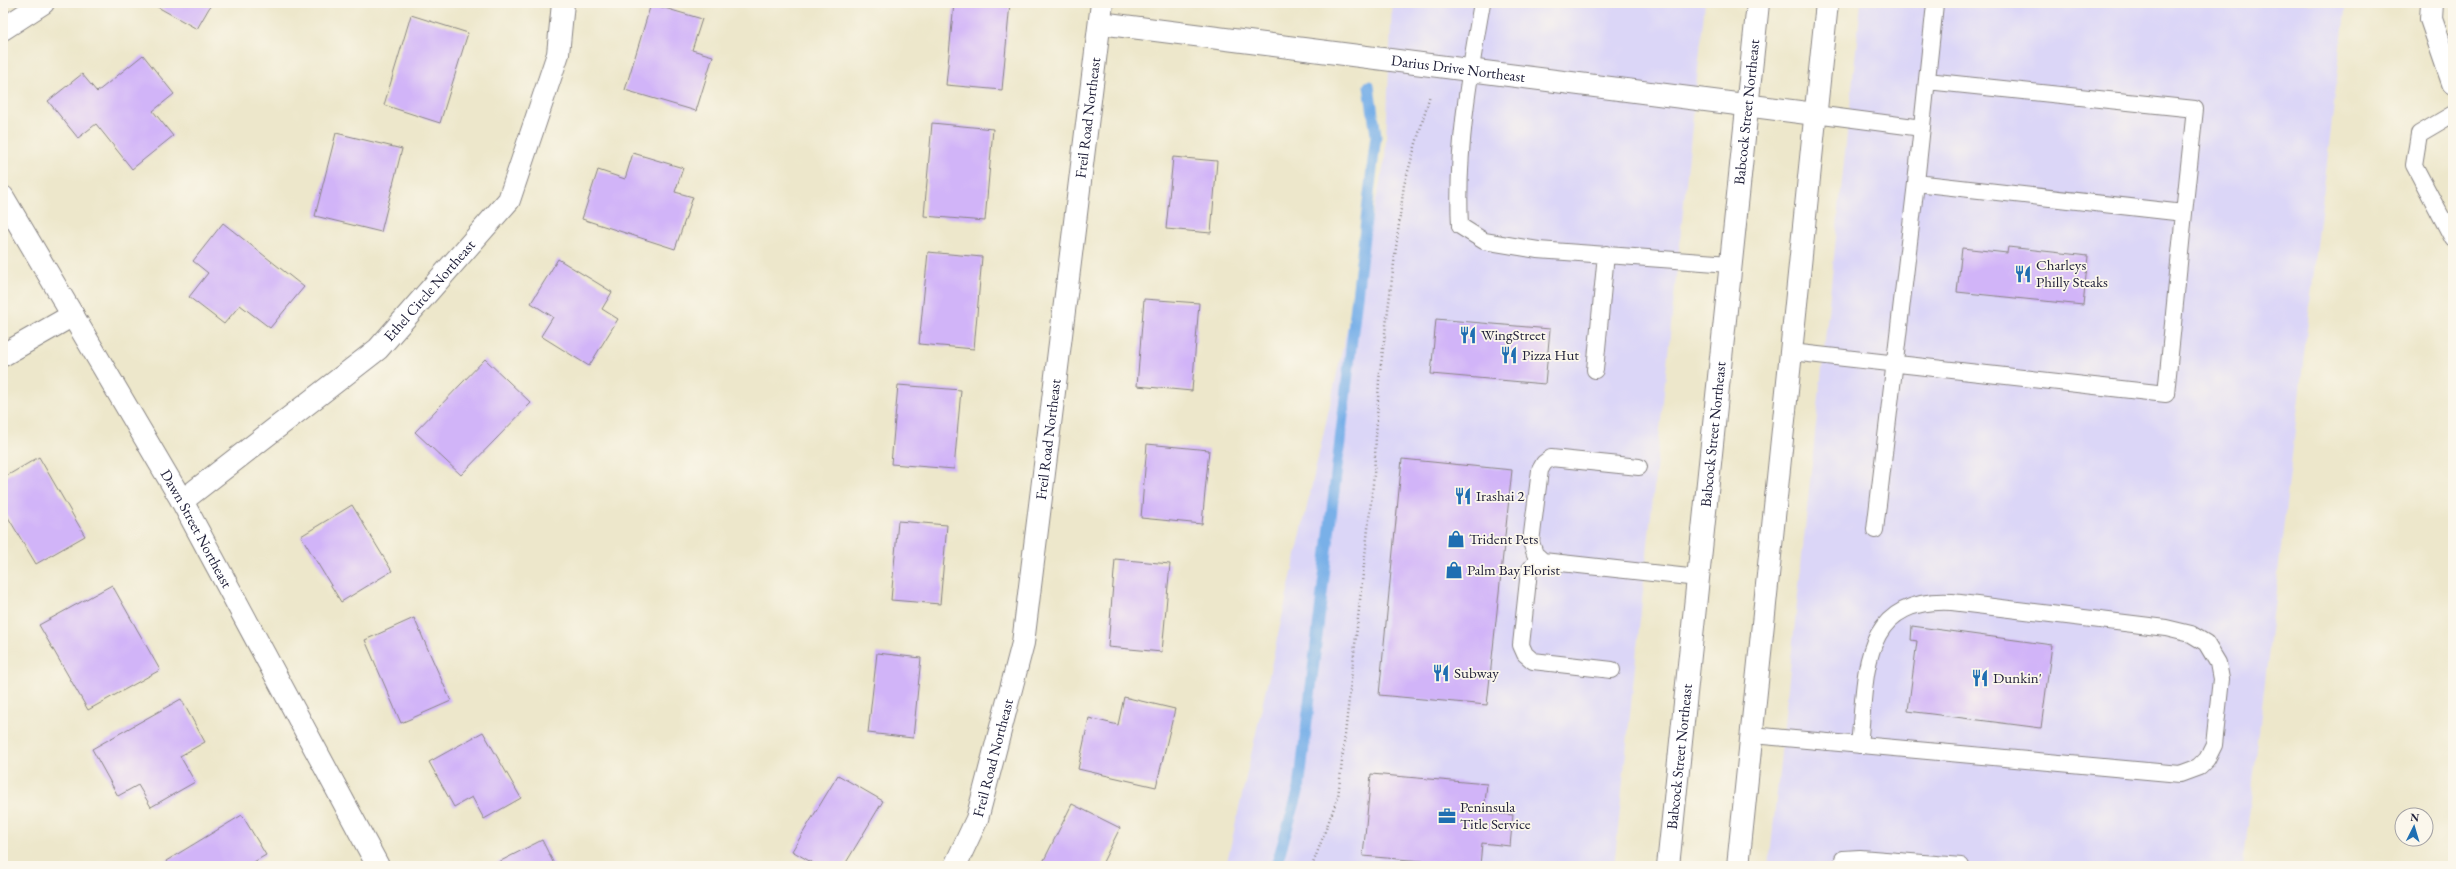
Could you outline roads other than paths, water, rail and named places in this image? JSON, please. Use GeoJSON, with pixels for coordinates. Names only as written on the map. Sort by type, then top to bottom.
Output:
{"type":"FeatureCollection","features":[{"type":"Feature","properties":{"kind":"street"},"geometry":{"type":"LineString","coordinates":[[3,29],[43,3]]}},
{"type":"Feature","properties":{"kind":"street","name":"Ethel Circle Northeast"},"geometry":{"type":"LineString","coordinates":[[182,500],[378,349],[509,200],[558,54],[563,3]]}},
{"type":"Feature","properties":{"kind":"street","name":"Babcock Street Northeast"},"geometry":{"type":"LineString","coordinates":[[1668,866],[1758,3]]}},
{"type":"Feature","properties":{"kind":"street"},"geometry":{"type":"LineString","coordinates":[[1738,866],[1827,3]]}},
{"type":"Feature","properties":{"kind":"street"},"geometry":{"type":"LineString","coordinates":[[2432,3],[2430,20],[2453,83]]}},
{"type":"Feature","properties":{"kind":"street","name":"Darius Drive Northeast"},"geometry":{"type":"LineString","coordinates":[[1101,13],[1438,66],[1815,114]]}},
{"type":"Feature","properties":{"kind":"street","name":"Freil Road Northeast"},"geometry":{"type":"LineString","coordinates":[[955,866],[977,819],[1024,643],[1101,13]]}},
{"type":"Feature","properties":{"kind":"street","name":"Dawn Street Northeast"},"geometry":{"type":"LineString","coordinates":[[3,197],[182,500],[378,866]]}},
{"type":"Feature","properties":{"kind":"street"},"geometry":{"type":"LineString","coordinates":[[3,355],[73,315]]}},
{"type":"Feature","properties":{"kind":"lane"},"geometry":{"type":"LineString","coordinates":[[1482,3],[1470,70],[1458,188],[1460,226],[1484,241],[1538,250],[1730,264]]}},
{"type":"Feature","properties":{"kind":"lane"},"geometry":{"type":"LineString","coordinates":[[1875,530],[1916,183],[1935,4]]}},
{"type":"Feature","properties":{"kind":"lane"},"geometry":{"type":"LineString","coordinates":[[1791,352],[2166,394],[2195,109],[1927,81]]}},
{"type":"Feature","properties":{"kind":"lane"},"geometry":{"type":"LineString","coordinates":[[1815,114],[1922,128]]}},
{"type":"Feature","properties":{"kind":"lane"},"geometry":{"type":"LineString","coordinates":[[2453,114],[2419,134],[2414,165],[2453,239]]}},
{"type":"Feature","properties":{"kind":"lane"},"geometry":{"type":"LineString","coordinates":[[1916,183],[2184,213]]}},
{"type":"Feature","properties":{"kind":"lane"},"geometry":{"type":"LineString","coordinates":[[1595,370],[1606,254]]}},
{"type":"Feature","properties":{"kind":"lane"},"geometry":{"type":"LineString","coordinates":[[1543,561],[1535,554],[1531,542],[1540,470],[1544,463],[1551,458],[1639,467]]}},
{"type":"Feature","properties":{"kind":"lane"},"geometry":{"type":"LineString","coordinates":[[1612,670],[1533,661],[1525,654],[1521,645],[1530,571],[1534,564],[1543,561],[1698,578]]}},
{"type":"Feature","properties":{"kind":"lane"},"geometry":{"type":"LineString","coordinates":[[1752,735],[1858,745],[2180,774],[2199,767],[2207,759],[2214,745],[2221,679],[2218,663],[2206,643],[2191,634],[2166,628],[1952,602],[1921,603],[1904,609],[1891,617],[1876,636],[1868,662],[1858,745]]}},
{"type":"Feature","properties":{"kind":"lane"},"geometry":{"type":"LineString","coordinates":[[1843,859],[1860,858],[1961,866]]}},
{"type":"Feature","properties":{"kind":"waterway"},"geometry":{"type":"LineString","coordinates":[[1276,866],[1299,789],[1376,135],[1369,86]]}},
{"type":"Feature","properties":{"kind":"place","name":"Charleys Philly Steaks"},"geometry":{"type":"Point","coordinates":[2023,274]}},
{"type":"Feature","properties":{"kind":"place","name":"WingStreet"},"geometry":{"type":"Point","coordinates":[1468,335]}},
{"type":"Feature","properties":{"kind":"place","name":"Pizza Hut"},"geometry":{"type":"Point","coordinates":[1509,355]}},
{"type":"Feature","properties":{"kind":"place","name":"Irashai 2"},"geometry":{"type":"Point","coordinates":[1463,496]}},
{"type":"Feature","properties":{"kind":"place","name":"Trident Pets"},"geometry":{"type":"Point","coordinates":[1456,539]}},
{"type":"Feature","properties":{"kind":"place","name":"Palm Bay Florist"},"geometry":{"type":"Point","coordinates":[1454,570]}},
{"type":"Feature","properties":{"kind":"place","name":"Subway"},"geometry":{"type":"Point","coordinates":[1441,673]}},
{"type":"Feature","properties":{"kind":"place","name":"Dunkin'"},"geometry":{"type":"Point","coordinates":[1980,678]}},
{"type":"Feature","properties":{"kind":"place","name":"Peninsula Title Service"},"geometry":{"type":"Point","coordinates":[1447,816]}}]}
